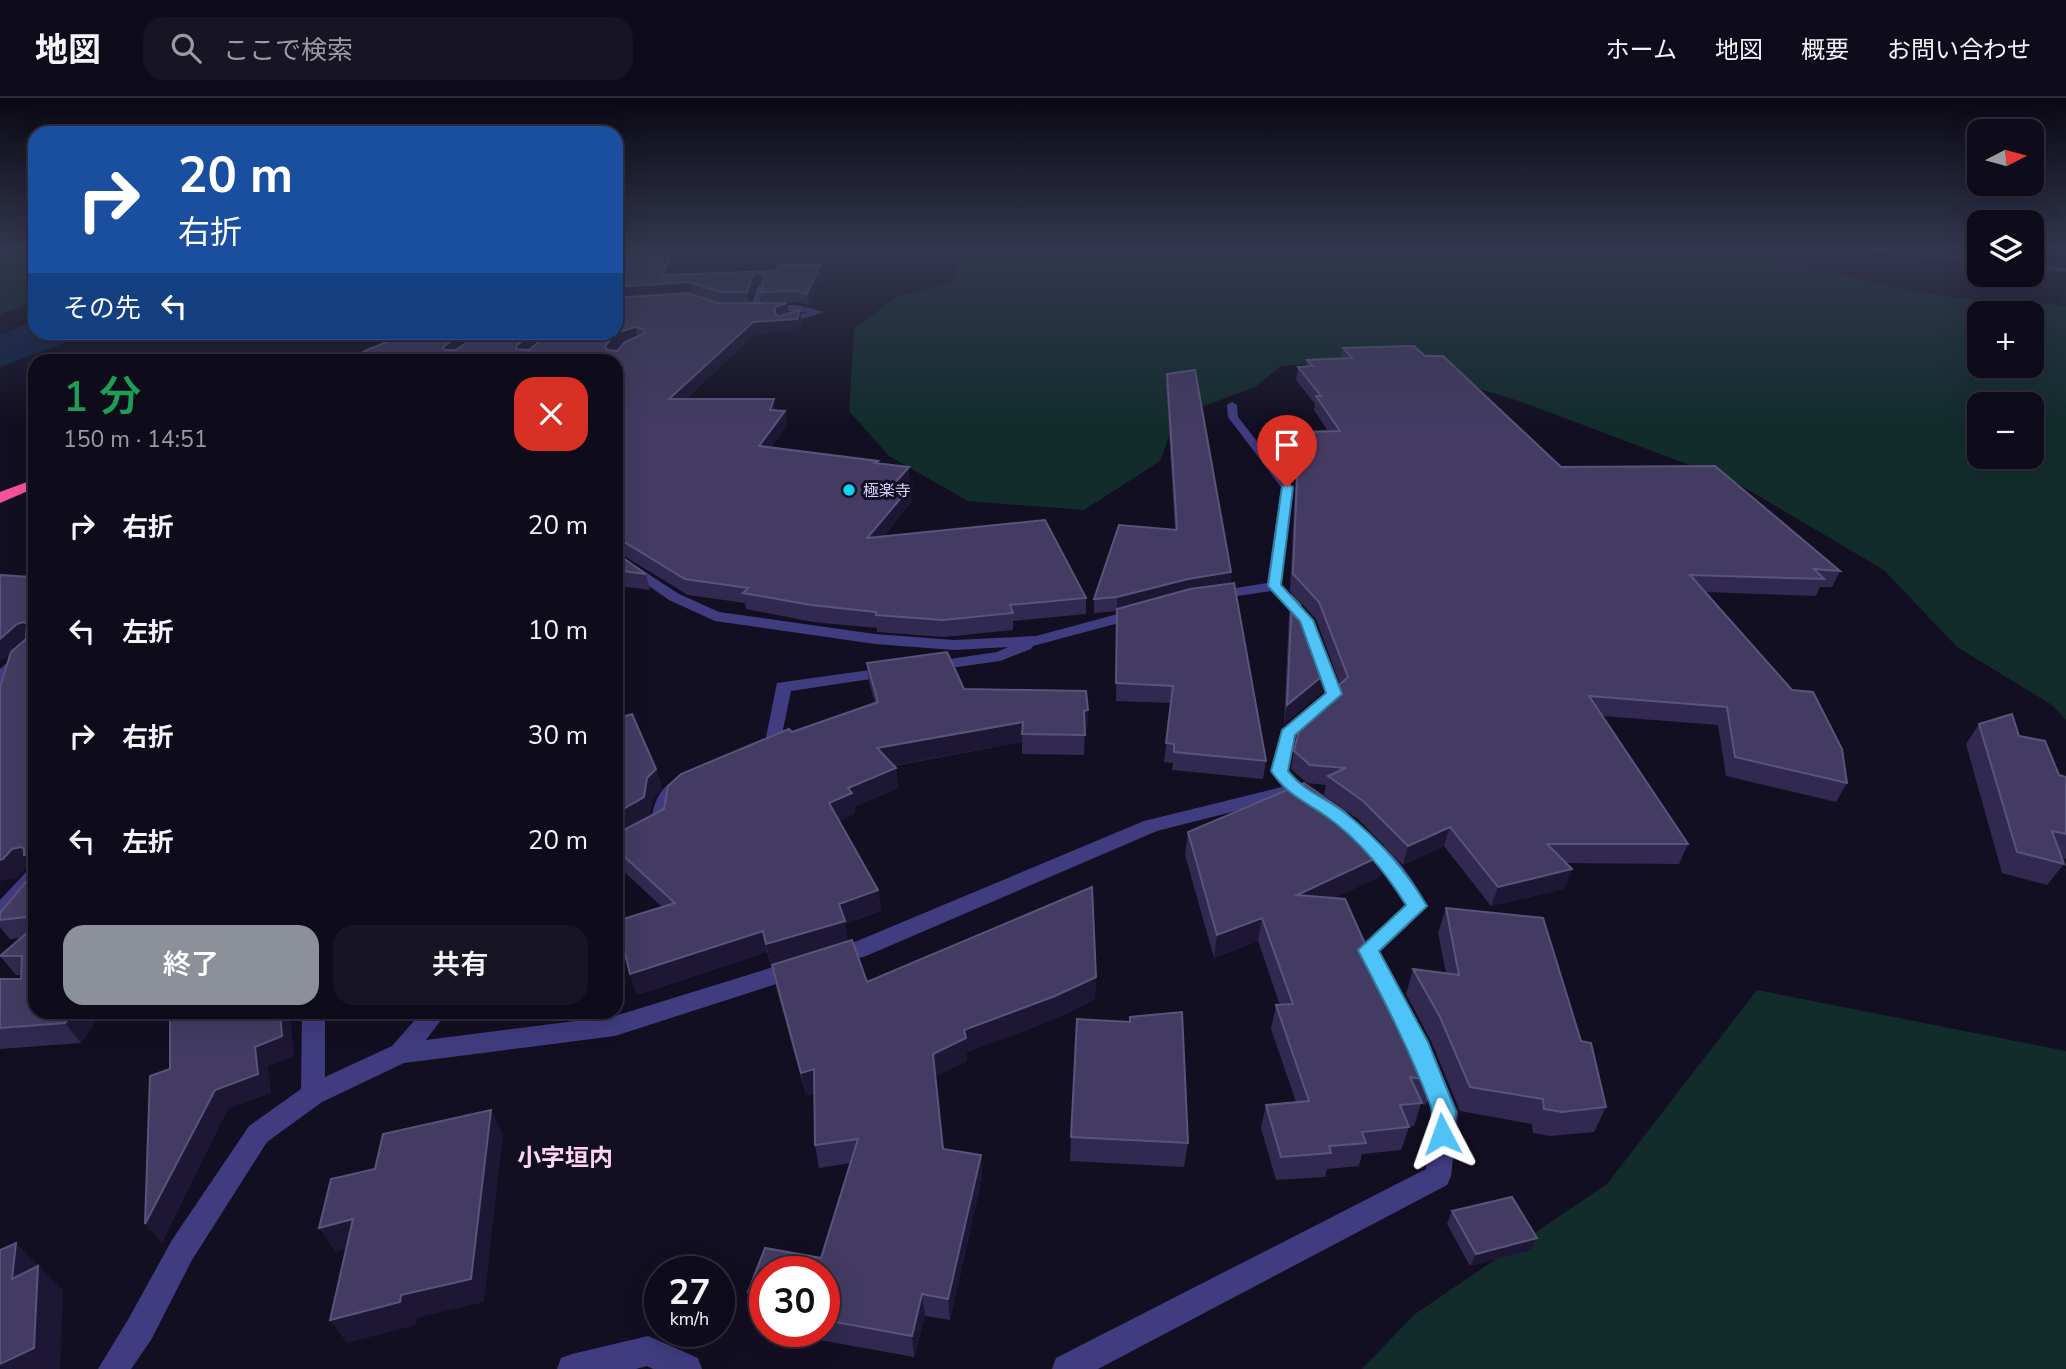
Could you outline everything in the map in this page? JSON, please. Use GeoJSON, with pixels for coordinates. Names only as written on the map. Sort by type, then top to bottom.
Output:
{"type":"FeatureCollection","features":[{"type":"Feature","properties":{"kind":"highway"},"geometry":{"type":"LineString","coordinates":[[0,498],[28,486]]}},
{"type":"Feature","properties":{"kind":"street"},"geometry":{"type":"LineString","coordinates":[[742,309],[798,308],[820,312],[782,322]]}},
{"type":"Feature","properties":{"kind":"street"},"geometry":{"type":"LineString","coordinates":[[754,320],[757,309]]}},
{"type":"Feature","properties":{"kind":"street"},"geometry":{"type":"LineString","coordinates":[[1232,405],[1233,416],[1287,487],[1274,586]]}},
{"type":"Feature","properties":{"kind":"street"},"geometry":{"type":"LineString","coordinates":[[623,562],[674,597],[715,616],[901,641],[954,645],[1036,641]]}},
{"type":"Feature","properties":{"kind":"street"},"geometry":{"type":"LineString","coordinates":[[1200,597],[1274,586]]}},
{"type":"Feature","properties":{"kind":"street"},"geometry":{"type":"LineString","coordinates":[[113,1369],[140,1329],[182,1250],[258,1133],[313,1094],[401,1053],[615,1026],[858,950],[1151,826],[1306,797],[1279,771],[1288,733],[1334,694],[1306,620],[1274,586]]}},
{"type":"Feature","properties":{"kind":"street"},"geometry":{"type":"LineString","coordinates":[[747,754],[773,745],[783,687],[1000,656],[1036,641],[1153,609]]}},
{"type":"Feature","properties":{"kind":"street"},"geometry":{"type":"LineString","coordinates":[[0,678],[28,652]]}},
{"type":"Feature","properties":{"kind":"street"},"geometry":{"type":"LineString","coordinates":[[623,845],[661,822],[662,803],[695,771]]}},
{"type":"Feature","properties":{"kind":"street"},"geometry":{"type":"LineString","coordinates":[[1346,824],[1390,865],[1417,906],[1368,950],[1399,1007]]}},
{"type":"Feature","properties":{"kind":"street"},"geometry":{"type":"LineString","coordinates":[[0,913],[28,883]]}},
{"type":"Feature","properties":{"kind":"street"},"geometry":{"type":"LineString","coordinates":[[313,1019],[313,1094]]}},
{"type":"Feature","properties":{"kind":"street"},"geometry":{"type":"LineString","coordinates":[[401,1053],[429,1019]]}},
{"type":"Feature","properties":{"kind":"street"},"geometry":{"type":"LineString","coordinates":[[1067,1369],[1438,1177],[1445,1112],[1417,1042]]}},
{"type":"Feature","properties":{"kind":"street"},"geometry":{"type":"LineString","coordinates":[[572,1369],[648,1351],[687,1369]]}},
{"type":"Feature","properties":{"kind":"green space"},"geometry":{"type":"Polygon","coordinates":[[[0,306],[22,306],[0,314],[0,306]]]}},
{"type":"Feature","properties":{"kind":"green space"},"geometry":{"type":"Polygon","coordinates":[[[884,306],[1967,306],[1967,378],[2044,378],[2044,306],[2066,306],[2066,720],[2052,705],[1957,647],[1884,570],[1735,482],[1522,402],[1384,359],[1281,366],[1255,387],[1177,416],[1160,461],[1084,510],[968,501],[889,456],[849,411],[854,328],[884,306]]]}},
{"type":"Feature","properties":{"kind":"green space"},"geometry":{"type":"Polygon","coordinates":[[[1757,990],[2066,1051],[2066,1369],[1362,1369],[1415,1314],[1607,1184],[1757,990]]]}},
{"type":"Feature","properties":{"kind":"building"},"geometry":{"type":"Polygon","coordinates":[[[623,306],[777,306],[775,314],[780,316],[800,310],[797,319],[753,322],[669,399],[774,399],[770,410],[785,411],[759,446],[909,467],[894,484],[911,486],[867,538],[1045,520],[1086,598],[1010,605],[1013,613],[943,620],[876,615],[876,612],[811,605],[743,593],[748,588],[685,579],[623,541],[623,354],[360,354],[392,340],[452,340],[443,347],[445,350],[456,350],[470,340],[523,340],[516,349],[529,350],[541,340],[610,340],[605,346],[607,350],[617,351],[625,342],[645,333],[643,329],[635,327],[623,331],[623,306]]]}},
{"type":"Feature","properties":{"kind":"building"},"geometry":{"type":"Polygon","coordinates":[[[1414,346],[1425,356],[1443,356],[1561,467],[1715,466],[1840,571],[1814,569],[1824,579],[1690,575],[1792,690],[1813,692],[1842,749],[1847,783],[1735,757],[1727,707],[1589,696],[1688,844],[1547,844],[1572,869],[1498,887],[1450,827],[1408,846],[1363,801],[1328,776],[1346,768],[1310,765],[1294,751],[1302,718],[1348,677],[1319,602],[1293,574],[1299,432],[1340,431],[1316,396],[1321,396],[1298,367],[1313,366],[1307,360],[1352,358],[1343,348],[1414,346]]]}},
{"type":"Feature","properties":{"kind":"building"},"geometry":{"type":"Polygon","coordinates":[[[1195,370],[1231,572],[1188,579],[1117,597],[1094,599],[1119,525],[1177,530],[1167,374],[1195,370]]]}},
{"type":"Feature","properties":{"kind":"building"},"geometry":{"type":"Polygon","coordinates":[[[623,558],[646,574],[623,571],[623,558]]]}},
{"type":"Feature","properties":{"kind":"building"},"geometry":{"type":"Polygon","coordinates":[[[0,575],[28,577],[28,854],[24,855],[24,849],[21,847],[12,849],[0,860],[0,687],[11,652],[26,639],[27,624],[17,624],[0,639],[0,575]]]}},
{"type":"Feature","properties":{"kind":"building"},"geometry":{"type":"Polygon","coordinates":[[[1234,583],[1266,761],[1174,752],[1174,744],[1166,743],[1173,686],[1116,683],[1117,609],[1190,589],[1234,583]]]}},
{"type":"Feature","properties":{"kind":"building"},"geometry":{"type":"Polygon","coordinates":[[[1292,596],[1300,604],[1326,673],[1287,705],[1292,596]]]}},
{"type":"Feature","properties":{"kind":"building"},"geometry":{"type":"Polygon","coordinates":[[[947,652],[964,689],[1086,691],[1088,710],[1084,711],[1085,735],[1022,734],[1023,722],[877,748],[896,768],[848,788],[852,793],[829,803],[878,890],[839,904],[845,921],[766,944],[763,931],[630,974],[623,945],[623,919],[675,903],[623,855],[623,830],[664,809],[668,786],[681,774],[789,729],[792,732],[878,702],[867,663],[947,652]]]}},
{"type":"Feature","properties":{"kind":"building"},"geometry":{"type":"Polygon","coordinates":[[[632,714],[656,769],[647,778],[644,797],[623,809],[623,717],[632,714]]]}},
{"type":"Feature","properties":{"kind":"building"},"geometry":{"type":"Polygon","coordinates":[[[2012,714],[2019,736],[2045,741],[2059,775],[2066,777],[2066,834],[2052,831],[2064,864],[2017,852],[1979,724],[2012,714]]]}},
{"type":"Feature","properties":{"kind":"building"},"geometry":{"type":"Polygon","coordinates":[[[1304,783],[1344,811],[1387,853],[1297,895],[1345,899],[1375,966],[1381,966],[1410,1021],[1435,1081],[1410,1077],[1422,1103],[1400,1105],[1409,1127],[1362,1132],[1366,1143],[1329,1146],[1331,1153],[1281,1157],[1266,1105],[1309,1101],[1276,1005],[1293,1004],[1262,918],[1217,935],[1188,832],[1304,783]]]}},
{"type":"Feature","properties":{"kind":"building"},"geometry":{"type":"Polygon","coordinates":[[[28,879],[28,917],[0,920],[0,913],[28,879]]]}},
{"type":"Feature","properties":{"kind":"building"},"geometry":{"type":"Polygon","coordinates":[[[1092,887],[1096,977],[1055,996],[964,1030],[966,1038],[933,1054],[943,1149],[981,1155],[948,1299],[922,1294],[912,1336],[840,1323],[840,1256],[822,1256],[858,1139],[815,1145],[814,1069],[801,1073],[772,965],[852,940],[867,982],[1092,887]]]}},
{"type":"Feature","properties":{"kind":"building"},"geometry":{"type":"Polygon","coordinates":[[[1446,908],[1543,918],[1581,1041],[1591,1043],[1606,1107],[1562,1112],[1544,1109],[1543,1099],[1470,1087],[1440,1017],[1413,969],[1459,975],[1446,908]]]}},
{"type":"Feature","properties":{"kind":"building"},"geometry":{"type":"Polygon","coordinates":[[[28,932],[28,1019],[68,1019],[65,1023],[0,1028],[0,979],[21,979],[22,956],[0,956],[28,932]]]}},
{"type":"Feature","properties":{"kind":"building"},"geometry":{"type":"Polygon","coordinates":[[[1182,1012],[1188,1143],[1071,1137],[1077,1019],[1130,1022],[1130,1017],[1182,1012]]]}},
{"type":"Feature","properties":{"kind":"building"},"geometry":{"type":"Polygon","coordinates":[[[170,1019],[281,1019],[282,1036],[255,1047],[258,1074],[215,1090],[145,1224],[150,1076],[170,1069],[170,1019]]]}},
{"type":"Feature","properties":{"kind":"building"},"geometry":{"type":"Polygon","coordinates":[[[491,1110],[471,1279],[401,1295],[400,1302],[330,1320],[353,1219],[319,1228],[331,1179],[375,1169],[383,1134],[491,1110]]]}},
{"type":"Feature","properties":{"kind":"building"},"geometry":{"type":"Polygon","coordinates":[[[1512,1197],[1537,1238],[1476,1254],[1452,1211],[1512,1197]]]}},
{"type":"Feature","properties":{"kind":"building"},"geometry":{"type":"Polygon","coordinates":[[[16,1243],[12,1279],[38,1266],[34,1348],[0,1364],[0,1250],[16,1243]]]}},
{"type":"Feature","properties":{"kind":"building"},"geometry":{"type":"Polygon","coordinates":[[[765,1248],[810,1256],[762,1256],[765,1248]]]}},
{"type":"Feature","properties":{"kind":"waterway"},"geometry":{"type":"LineString","coordinates":[[0,352],[30,340]]}},
{"type":"Feature","properties":{"kind":"place","name":"極楽寺"},"geometry":{"type":"Point","coordinates":[849,490]}},
{"type":"Feature","properties":{"kind":"district","name":"小字垣内"},"geometry":{"type":"Point","coordinates":[565,1158]}},
{"type":"Feature","properties":{"kind":"route"},"geometry":{"type":"LineString","coordinates":[[1287,487],[1274,586],[1306,620],[1334,694],[1288,733],[1279,771],[1295,790],[1337,816],[1390,865],[1417,906],[1368,950],[1417,1042],[1445,1112],[1442,1134]]}}]}
